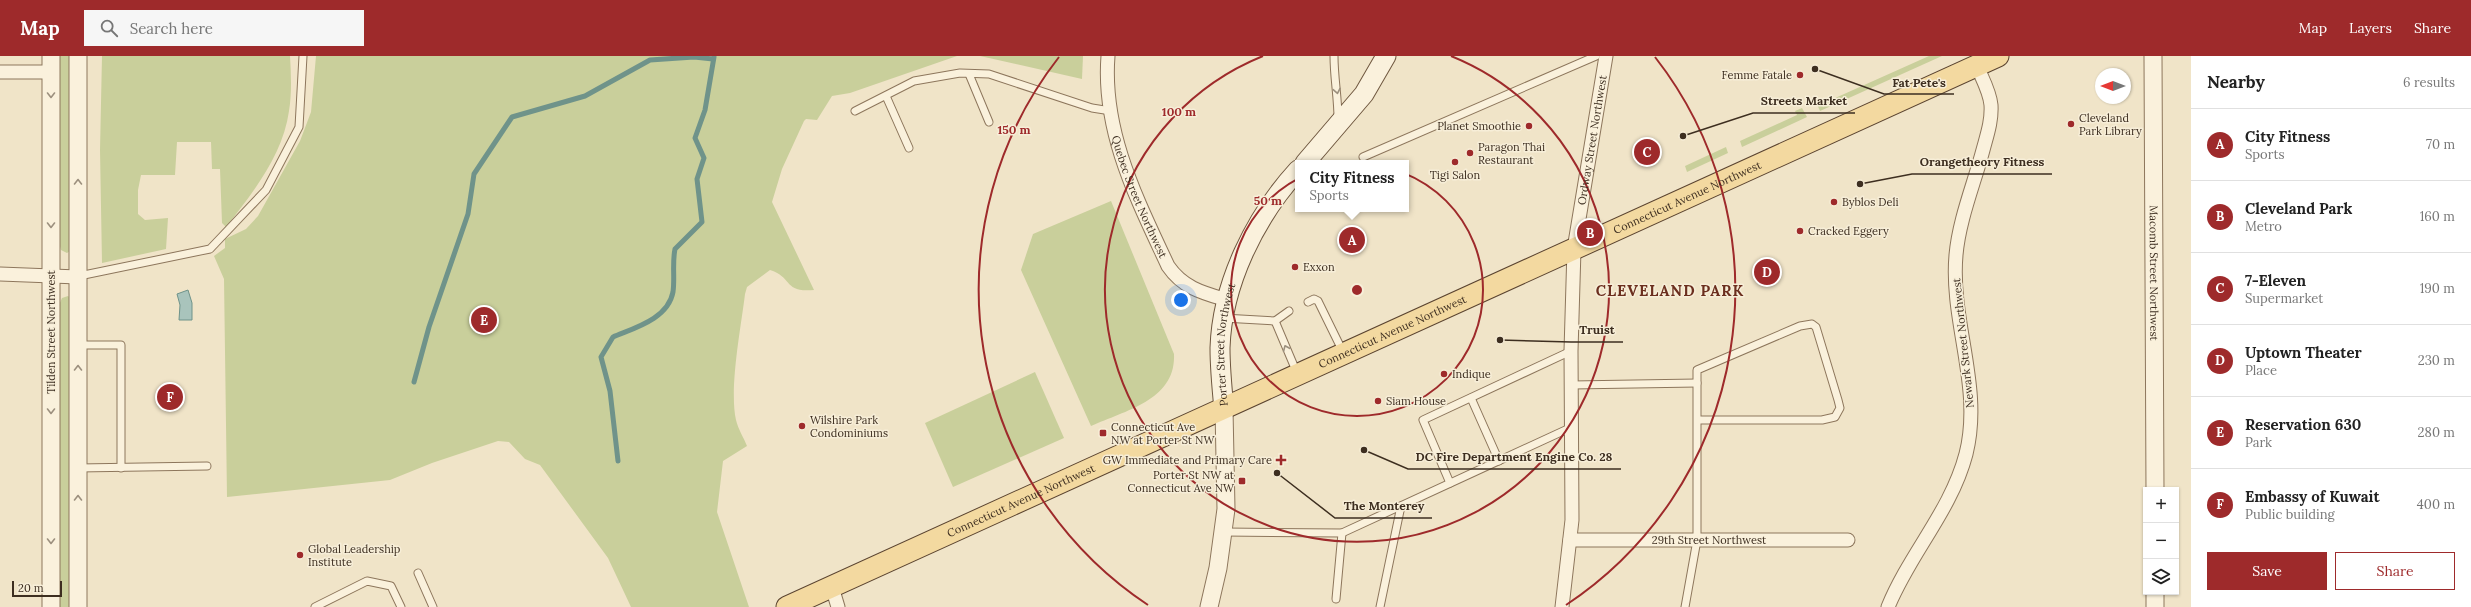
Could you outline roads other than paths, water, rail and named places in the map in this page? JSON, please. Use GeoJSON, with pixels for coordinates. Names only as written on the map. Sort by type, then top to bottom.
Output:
{"type":"FeatureCollection","features":[{"type":"Feature","properties":{"kind":"main road"},"geometry":{"type":"LineString","coordinates":[[1308,160],[1364,94],[1386,56]]}},
{"type":"Feature","properties":{"kind":"main road","name":"Connecticut Avenue Northwest"},"geometry":{"type":"LineString","coordinates":[[787,607],[1998,56]]}},
{"type":"Feature","properties":{"kind":"main road","name":"Porter Street Northwest"},"geometry":{"type":"LineString","coordinates":[[1224,409],[1220,348],[1225,309],[1248,245],[1272,204],[1295,174]]}},
{"type":"Feature","properties":{"kind":"street"},"geometry":{"type":"LineString","coordinates":[[78,56],[78,607]]}},
{"type":"Feature","properties":{"kind":"street","name":"Quebec Street Northwest"},"geometry":{"type":"LineString","coordinates":[[1108,56],[1111,111],[1124,168],[1168,266],[1174,275],[1190,288],[1225,309]]}},
{"type":"Feature","properties":{"kind":"street","name":"Ordway Street Northwest"},"geometry":{"type":"LineString","coordinates":[[1562,607],[1570,540],[1572,427],[1571,351],[1574,249],[1606,56]]}},
{"type":"Feature","properties":{"kind":"street","name":"Macomb Street Northwest"},"geometry":{"type":"LineString","coordinates":[[2153,56],[2155,487]]}},
{"type":"Feature","properties":{"kind":"street"},"geometry":{"type":"LineString","coordinates":[[0,72],[51,64]]}},
{"type":"Feature","properties":{"kind":"street","name":"Tilden Street Northwest"},"geometry":{"type":"LineString","coordinates":[[51,64],[51,607]]}},
{"type":"Feature","properties":{"kind":"street","name":"Newark Street Northwest"},"geometry":{"type":"LineString","coordinates":[[1888,607],[1898,586],[1948,502],[1961,470],[1969,438],[1970,389],[1957,293],[1956,268],[1960,230],[1991,115],[1988,94],[1977,66]]}},
{"type":"Feature","properties":{"kind":"street"},"geometry":{"type":"LineString","coordinates":[[0,274],[78,277]]}},
{"type":"Feature","properties":{"kind":"street","name":"Porter Street Northwest"},"geometry":{"type":"LineString","coordinates":[[1209,607],[1224,532],[1227,480],[1224,409]]}},
{"type":"Feature","properties":{"kind":"street","name":"29th Street Northwest"},"geometry":{"type":"LineString","coordinates":[[1570,540],[1848,540]]}},
{"type":"Feature","properties":{"kind":"street"},"geometry":{"type":"LineString","coordinates":[[832,587],[838,607]]}},
{"type":"Feature","properties":{"kind":"street"},"geometry":{"type":"LineString","coordinates":[[2155,595],[2155,607]]}},
{"type":"Feature","properties":{"kind":"lane"},"geometry":{"type":"LineString","coordinates":[[78,277],[210,249],[266,190],[299,127],[303,56]]}},
{"type":"Feature","properties":{"kind":"lane"},"geometry":{"type":"LineString","coordinates":[[1334,56],[1334,78],[1338,91],[1338,126]]}},
{"type":"Feature","properties":{"kind":"lane"},"geometry":{"type":"LineString","coordinates":[[1363,156],[1596,56]]}},
{"type":"Feature","properties":{"kind":"lane"},"geometry":{"type":"LineString","coordinates":[[968,74],[989,122]]}},
{"type":"Feature","properties":{"kind":"lane"},"geometry":{"type":"LineString","coordinates":[[855,112],[914,81],[968,74],[989,74],[1092,108],[1111,111]]}},
{"type":"Feature","properties":{"kind":"lane"},"geometry":{"type":"LineString","coordinates":[[886,96],[909,148]]}},
{"type":"Feature","properties":{"kind":"lane"},"geometry":{"type":"LineString","coordinates":[[1308,302],[1314,299],[1318,301],[1344,354]]}},
{"type":"Feature","properties":{"kind":"lane"},"geometry":{"type":"LineString","coordinates":[[1225,309],[1275,320],[1289,311]]}},
{"type":"Feature","properties":{"kind":"lane"},"geometry":{"type":"LineString","coordinates":[[1275,320],[1297,375]]}},
{"type":"Feature","properties":{"kind":"lane"},"geometry":{"type":"LineString","coordinates":[[1685,607],[1697,540],[1697,420],[1697,383],[1697,370],[1800,326],[1812,324],[1816,327],[1820,335],[1840,408],[1835,417],[1822,420],[1697,420]]}},
{"type":"Feature","properties":{"kind":"lane"},"geometry":{"type":"LineString","coordinates":[[78,345],[121,345],[120,468]]}},
{"type":"Feature","properties":{"kind":"lane"},"geometry":{"type":"LineString","coordinates":[[1450,483],[1423,420],[1571,351]]}},
{"type":"Feature","properties":{"kind":"lane"},"geometry":{"type":"LineString","coordinates":[[1572,385],[1697,383]]}},
{"type":"Feature","properties":{"kind":"lane"},"geometry":{"type":"LineString","coordinates":[[1471,398],[1499,461]]}},
{"type":"Feature","properties":{"kind":"lane"},"geometry":{"type":"LineString","coordinates":[[1224,532],[1342,534],[1572,427]]}},
{"type":"Feature","properties":{"kind":"lane"},"geometry":{"type":"LineString","coordinates":[[78,468],[207,466]]}},
{"type":"Feature","properties":{"kind":"lane"},"geometry":{"type":"LineString","coordinates":[[1380,607],[1401,506]]}},
{"type":"Feature","properties":{"kind":"lane"},"geometry":{"type":"LineString","coordinates":[[1336,599],[1342,534]]}},
{"type":"Feature","properties":{"kind":"lane"},"geometry":{"type":"LineString","coordinates":[[418,573],[433,607]]}},
{"type":"Feature","properties":{"kind":"lane"},"geometry":{"type":"LineString","coordinates":[[315,607],[368,581],[391,586],[401,607]]}},
{"type":"Feature","properties":{"kind":"water"},"geometry":{"type":"Polygon","coordinates":[[[188,290],[192,303],[192,320],[179,320],[180,305],[177,294],[188,290]]]}},
{"type":"Feature","properties":{"kind":"waterway"},"geometry":{"type":"LineString","coordinates":[[414,382],[429,327],[468,214],[474,174],[512,117],[585,96],[650,60],[694,57],[713,59]]}},
{"type":"Feature","properties":{"kind":"waterway"},"geometry":{"type":"LineString","coordinates":[[618,461],[610,391],[601,357],[613,337],[640,326],[657,316],[670,301],[673,292],[675,249],[702,222],[697,179],[704,158],[695,138],[705,110],[714,57]]}},
{"type":"Feature","properties":{"kind":"place","name":"Fat Pete's"},"geometry":{"type":"Point","coordinates":[1815,69]}},
{"type":"Feature","properties":{"kind":"place","name":"Femme Fatale"},"geometry":{"type":"Point","coordinates":[1800,75]}},
{"type":"Feature","properties":{"kind":"place","name":"Cleveland Park Library"},"geometry":{"type":"Point","coordinates":[2071,124]}},
{"type":"Feature","properties":{"kind":"place","name":"Planet Smoothie"},"geometry":{"type":"Point","coordinates":[1529,126]}},
{"type":"Feature","properties":{"kind":"place","name":"Streets Market"},"geometry":{"type":"Point","coordinates":[1683,136]}},
{"type":"Feature","properties":{"kind":"place","name":"7-Eleven"},"geometry":{"type":"Point","coordinates":[1647,152]}},
{"type":"Feature","properties":{"kind":"place","name":"Paragon Thai Restaurant"},"geometry":{"type":"Point","coordinates":[1470,153]}},
{"type":"Feature","properties":{"kind":"place","name":"Tigi Salon"},"geometry":{"type":"Point","coordinates":[1455,162]}},
{"type":"Feature","properties":{"kind":"place","name":"Orangetheory Fitness"},"geometry":{"type":"Point","coordinates":[1860,184]}},
{"type":"Feature","properties":{"kind":"place","name":"Byblos Deli"},"geometry":{"type":"Point","coordinates":[1834,202]}},
{"type":"Feature","properties":{"kind":"place","name":"Cracked Eggery"},"geometry":{"type":"Point","coordinates":[1800,231]}},
{"type":"Feature","properties":{"kind":"place","name":"Cleveland Park"},"geometry":{"type":"Point","coordinates":[1590,233]}},
{"type":"Feature","properties":{"kind":"place","name":"City Fitness"},"geometry":{"type":"Point","coordinates":[1352,240]}},
{"type":"Feature","properties":{"kind":"place","name":"Exxon"},"geometry":{"type":"Point","coordinates":[1295,267]}},
{"type":"Feature","properties":{"kind":"place","name":"Uptown Theater"},"geometry":{"type":"Point","coordinates":[1767,272]}},
{"type":"Feature","properties":{"kind":"place","name":"Reservation 630"},"geometry":{"type":"Point","coordinates":[484,320]}},
{"type":"Feature","properties":{"kind":"place","name":"Truist"},"geometry":{"type":"Point","coordinates":[1500,340]}},
{"type":"Feature","properties":{"kind":"place","name":"Indique"},"geometry":{"type":"Point","coordinates":[1444,374]}},
{"type":"Feature","properties":{"kind":"place","name":"Embassy of Kuwait"},"geometry":{"type":"Point","coordinates":[170,397]}},
{"type":"Feature","properties":{"kind":"place","name":"Siam House"},"geometry":{"type":"Point","coordinates":[1378,401]}},
{"type":"Feature","properties":{"kind":"place","name":"Wilshire Park Condominiums"},"geometry":{"type":"Point","coordinates":[802,426]}},
{"type":"Feature","properties":{"kind":"place","name":"Connecticut Ave NW at Porter St NW"},"geometry":{"type":"Point","coordinates":[1103,433]}},
{"type":"Feature","properties":{"kind":"place","name":"DC Fire Department Engine Co. 28"},"geometry":{"type":"Point","coordinates":[1364,450]}},
{"type":"Feature","properties":{"kind":"place","name":"GW Immediate and Primary Care"},"geometry":{"type":"Point","coordinates":[1281,460]}},
{"type":"Feature","properties":{"kind":"place","name":"The Monterey"},"geometry":{"type":"Point","coordinates":[1277,473]}},
{"type":"Feature","properties":{"kind":"place","name":"Porter St NW at Connecticut Ave NW"},"geometry":{"type":"Point","coordinates":[1242,481]}},
{"type":"Feature","properties":{"kind":"place","name":"Global Leadership Institute"},"geometry":{"type":"Point","coordinates":[300,555]}},
{"type":"Feature","properties":{"kind":"district","name":"CLEVELAND PARK"},"geometry":{"type":"Point","coordinates":[1670,291]}}]}
